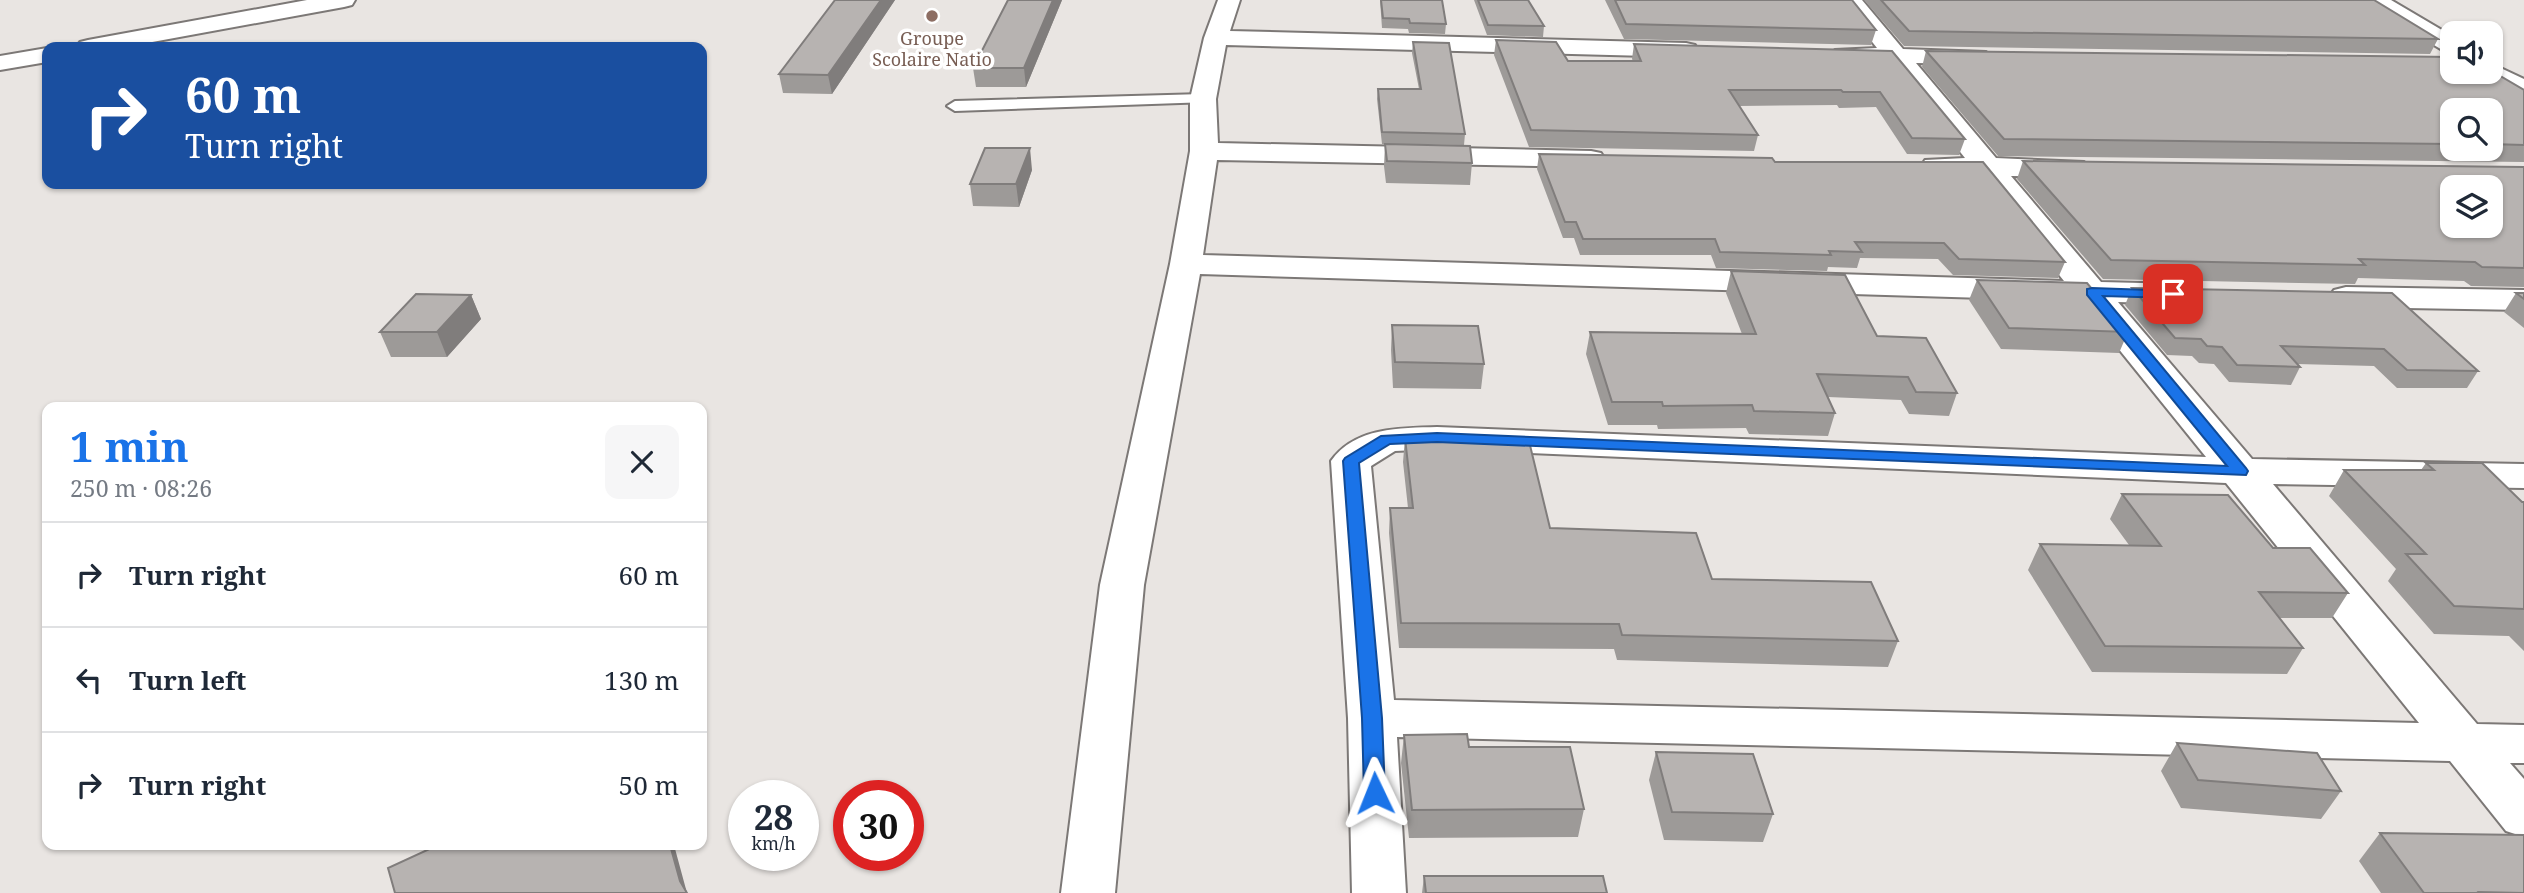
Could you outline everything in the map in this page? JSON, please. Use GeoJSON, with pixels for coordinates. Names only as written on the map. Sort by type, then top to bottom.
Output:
{"type":"FeatureCollection","features":[{"type":"Feature","properties":{"kind":"street"},"geometry":{"type":"LineString","coordinates":[[115,42],[344,0]]}},
{"type":"Feature","properties":{"kind":"street"},"geometry":{"type":"LineString","coordinates":[[1088,893],[1122,585],[1186,264],[1204,151],[1203,99],[1216,38],[1229,0]]}},
{"type":"Feature","properties":{"kind":"street"},"geometry":{"type":"LineString","coordinates":[[1850,0],[2524,816]]}},
{"type":"Feature","properties":{"kind":"street"},"geometry":{"type":"LineString","coordinates":[[2375,0],[2440,52]]}},
{"type":"Feature","properties":{"kind":"street"},"geometry":{"type":"LineString","coordinates":[[1216,38],[1702,51]]}},
{"type":"Feature","properties":{"kind":"street"},"geometry":{"type":"LineString","coordinates":[[1828,54],[1994,57]]}},
{"type":"Feature","properties":{"kind":"street"},"geometry":{"type":"LineString","coordinates":[[0,63],[42,56]]}},
{"type":"Feature","properties":{"kind":"street"},"geometry":{"type":"LineString","coordinates":[[2503,66],[2524,65]]}},
{"type":"Feature","properties":{"kind":"street"},"geometry":{"type":"LineString","coordinates":[[2503,75],[2524,89]]}},
{"type":"Feature","properties":{"kind":"street"},"geometry":{"type":"LineString","coordinates":[[1204,151],[1617,159]]}},
{"type":"Feature","properties":{"kind":"street"},"geometry":{"type":"LineString","coordinates":[[1906,165],[2098,168]]}},
{"type":"Feature","properties":{"kind":"street"},"geometry":{"type":"LineString","coordinates":[[1186,264],[2217,294]]}},
{"type":"Feature","properties":{"kind":"street"},"geometry":{"type":"LineString","coordinates":[[2315,296],[2524,300]]}},
{"type":"Feature","properties":{"kind":"street"},"geometry":{"type":"LineString","coordinates":[[1379,893],[1372,718],[1351,461],[1387,440],[1437,438],[2240,471],[2524,477]]}},
{"type":"Feature","properties":{"kind":"street"},"geometry":{"type":"LineString","coordinates":[[1372,718],[2524,744]]}},
{"type":"Feature","properties":{"kind":"lane"},"geometry":{"type":"LineString","coordinates":[[955,106],[1203,99]]}},
{"type":"Feature","properties":{"kind":"building"},"geometry":{"type":"Polygon","coordinates":[[[835,0],[881,0],[828,75],[779,74],[835,0]]]}},
{"type":"Feature","properties":{"kind":"building"},"geometry":{"type":"Polygon","coordinates":[[[1008,0],[1053,0],[1024,68],[973,68],[1008,0]]]}},
{"type":"Feature","properties":{"kind":"building"},"geometry":{"type":"Polygon","coordinates":[[[1381,0],[1442,0],[1446,24],[1410,23],[1409,19],[1383,18],[1381,0]]]}},
{"type":"Feature","properties":{"kind":"building"},"geometry":{"type":"Polygon","coordinates":[[[1478,0],[1528,0],[1544,26],[1488,25],[1478,0]]]}},
{"type":"Feature","properties":{"kind":"building"},"geometry":{"type":"Polygon","coordinates":[[[1615,0],[1852,0],[1876,30],[1626,24],[1615,0]]]}},
{"type":"Feature","properties":{"kind":"building"},"geometry":{"type":"Polygon","coordinates":[[[1881,0],[2374,0],[2438,39],[1909,31],[1881,0]]]}},
{"type":"Feature","properties":{"kind":"building"},"geometry":{"type":"Polygon","coordinates":[[[1496,40],[1556,42],[1568,61],[1641,61],[1634,44],[1892,51],[1965,139],[1912,138],[1880,92],[1841,90],[1729,90],[1758,135],[1531,130],[1496,40]]]}},
{"type":"Feature","properties":{"kind":"building"},"geometry":{"type":"Polygon","coordinates":[[[1413,42],[1449,43],[1465,134],[1382,132],[1378,89],[1421,89],[1413,42]]]}},
{"type":"Feature","properties":{"kind":"building"},"geometry":{"type":"Polygon","coordinates":[[[1926,51],[2440,57],[2440,84],[2503,84],[2503,78],[2524,90],[2524,145],[2503,144],[2503,98],[2440,98],[2440,144],[2004,139],[1926,51]]]}},
{"type":"Feature","properties":{"kind":"building"},"geometry":{"type":"Polygon","coordinates":[[[1385,144],[1470,146],[1472,163],[1387,161],[1385,144]]]}},
{"type":"Feature","properties":{"kind":"building"},"geometry":{"type":"Polygon","coordinates":[[[985,148],[1030,148],[1016,184],[970,184],[985,148]]]}},
{"type":"Feature","properties":{"kind":"building"},"geometry":{"type":"Polygon","coordinates":[[[1539,154],[1772,158],[1775,162],[1983,162],[2065,262],[1959,259],[1944,243],[1855,242],[1862,252],[1829,251],[1831,255],[1720,252],[1715,239],[1583,239],[1576,222],[1565,222],[1539,154]]]}},
{"type":"Feature","properties":{"kind":"building"},"geometry":{"type":"Polygon","coordinates":[[[2023,161],[2524,167],[2524,268],[2482,267],[2475,262],[2359,259],[2365,265],[2111,260],[2023,161]]]}},
{"type":"Feature","properties":{"kind":"building"},"geometry":{"type":"Polygon","coordinates":[[[1731,271],[1845,275],[1877,336],[1926,338],[1957,393],[1916,392],[1908,377],[1817,374],[1835,413],[1754,411],[1752,405],[1663,406],[1662,402],[1612,402],[1590,332],[1756,334],[1731,271]]]}},
{"type":"Feature","properties":{"kind":"building"},"geometry":{"type":"Polygon","coordinates":[[[1977,280],[2087,283],[2128,332],[2009,328],[1977,280]]]}},
{"type":"Feature","properties":{"kind":"building"},"geometry":{"type":"Polygon","coordinates":[[[2132,288],[2392,293],[2478,371],[2407,370],[2384,349],[2281,346],[2300,367],[2237,365],[2222,347],[2207,346],[2201,339],[2175,338],[2132,288]]]}},
{"type":"Feature","properties":{"kind":"building"},"geometry":{"type":"Polygon","coordinates":[[[416,294],[471,295],[437,332],[380,332],[416,294]]]}},
{"type":"Feature","properties":{"kind":"building"},"geometry":{"type":"Polygon","coordinates":[[[1392,325],[1478,326],[1484,364],[1395,362],[1392,325]]]}},
{"type":"Feature","properties":{"kind":"building"},"geometry":{"type":"Polygon","coordinates":[[[1528,437],[1550,528],[1696,533],[1712,579],[1871,582],[1898,641],[1622,635],[1619,624],[1401,623],[1390,508],[1413,508],[1405,438],[1528,437]]]}},
{"type":"Feature","properties":{"kind":"building"},"geometry":{"type":"Polygon","coordinates":[[[2426,463],[2482,463],[2524,502],[2524,609],[2454,606],[2406,554],[2426,554],[2344,470],[2434,470],[2426,463]]]}},
{"type":"Feature","properties":{"kind":"building"},"geometry":{"type":"Polygon","coordinates":[[[2122,494],[2228,495],[2273,548],[2310,548],[2348,593],[2259,592],[2303,648],[2105,646],[2040,544],[2161,546],[2122,494]]]}},
{"type":"Feature","properties":{"kind":"building"},"geometry":{"type":"Polygon","coordinates":[[[1467,734],[1469,747],[1570,747],[1584,809],[1412,810],[1404,735],[1467,734]]]}},
{"type":"Feature","properties":{"kind":"building"},"geometry":{"type":"Polygon","coordinates":[[[2177,743],[2317,753],[2341,791],[2198,780],[2177,743]]]}},
{"type":"Feature","properties":{"kind":"building"},"geometry":{"type":"Polygon","coordinates":[[[1656,752],[1753,754],[1773,814],[1672,812],[1656,752]]]}},
{"type":"Feature","properties":{"kind":"building"},"geometry":{"type":"Polygon","coordinates":[[[2380,833],[2524,835],[2524,893],[2424,893],[2380,833]]]}},
{"type":"Feature","properties":{"kind":"building"},"geometry":{"type":"Polygon","coordinates":[[[427,850],[671,850],[680,881],[687,893],[395,893],[388,868],[427,850]]]}},
{"type":"Feature","properties":{"kind":"building"},"geometry":{"type":"Polygon","coordinates":[[[1424,876],[1603,876],[1607,893],[1426,893],[1424,876]]]}},
{"type":"Feature","properties":{"kind":"place","name":"Groupe Scolaire Natio"},"geometry":{"type":"Point","coordinates":[932,16]}},
{"type":"Feature","properties":{"kind":"route"},"geometry":{"type":"LineString","coordinates":[[1375,793],[1372,718],[1351,461],[1387,440],[1437,438],[2240,471],[2092,292],[2173,294]]}}]}
